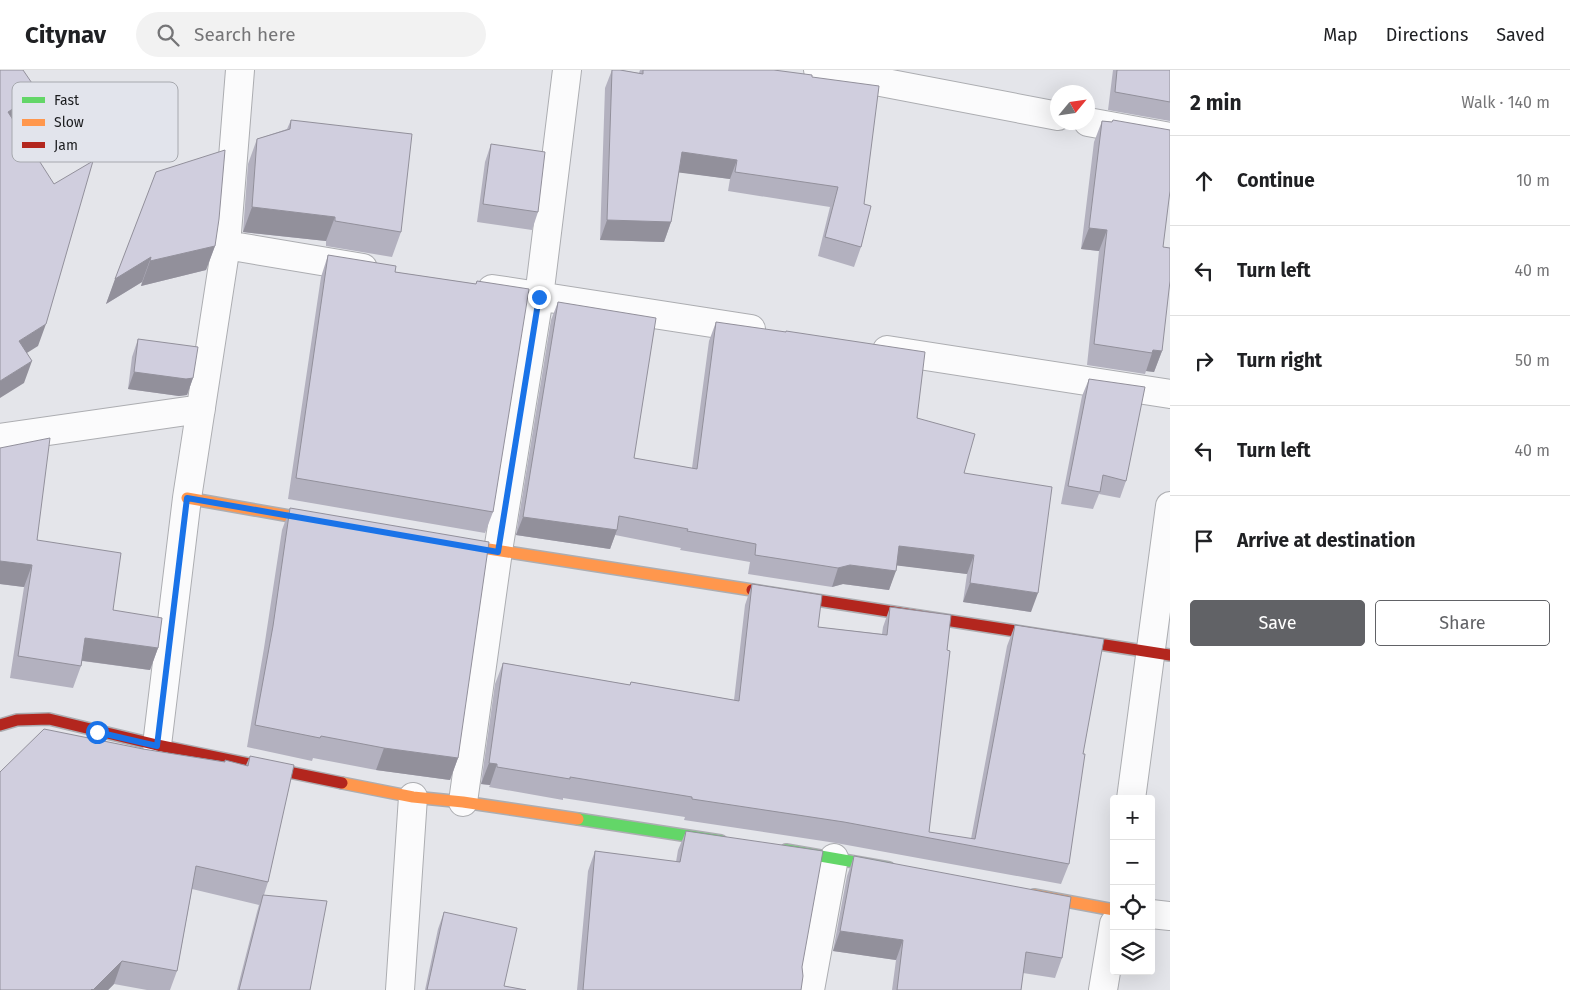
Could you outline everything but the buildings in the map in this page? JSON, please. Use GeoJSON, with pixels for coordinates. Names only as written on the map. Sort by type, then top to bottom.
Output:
{"type":"FeatureCollection","features":[{"type":"Feature","properties":{"kind":"street"},"geometry":{"type":"LineString","coordinates":[[157,746],[187,498],[226,245],[240,70]]}},
{"type":"Feature","properties":{"kind":"street"},"geometry":{"type":"LineString","coordinates":[[464,802],[498,552],[539,297],[567,70]]}},
{"type":"Feature","properties":{"kind":"street"},"geometry":{"type":"LineString","coordinates":[[818,70],[1050,114]]}},
{"type":"Feature","properties":{"kind":"street"},"geometry":{"type":"LineString","coordinates":[[1095,123],[1170,137]]}},
{"type":"Feature","properties":{"kind":"street"},"geometry":{"type":"LineString","coordinates":[[226,245],[392,273]]}},
{"type":"Feature","properties":{"kind":"street"},"geometry":{"type":"LineString","coordinates":[[470,286],[775,333]]}},
{"type":"Feature","properties":{"kind":"street"},"geometry":{"type":"LineString","coordinates":[[864,347],[1170,394]]}},
{"type":"Feature","properties":{"kind":"street"},"geometry":{"type":"LineString","coordinates":[[0,438],[201,409]]}},
{"type":"Feature","properties":{"kind":"street"},"geometry":{"type":"LineString","coordinates":[[187,498],[333,523]]}},
{"type":"Feature","properties":{"kind":"street"},"geometry":{"type":"LineString","coordinates":[[1132,795],[1161,653],[1170,506]]}},
{"type":"Feature","properties":{"kind":"street"},"geometry":{"type":"LineString","coordinates":[[440,542],[1161,653]]}},
{"type":"Feature","properties":{"kind":"street"},"geometry":{"type":"LineString","coordinates":[[0,725],[18,720],[49,719],[157,746],[413,797],[464,802],[737,843]]}},
{"type":"Feature","properties":{"kind":"street"},"geometry":{"type":"LineString","coordinates":[[400,990],[413,797]]}},
{"type":"Feature","properties":{"kind":"street"},"geometry":{"type":"LineString","coordinates":[[776,849],[902,870]]}},
{"type":"Feature","properties":{"kind":"street"},"geometry":{"type":"LineString","coordinates":[[810,990],[834,858]]}},
{"type":"Feature","properties":{"kind":"street"},"geometry":{"type":"LineString","coordinates":[[1027,894],[1110,909]]}},
{"type":"Feature","properties":{"kind":"street"},"geometry":{"type":"LineString","coordinates":[[1155,914],[1170,916]]}},
{"type":"Feature","properties":{"kind":"street"},"geometry":{"type":"LineString","coordinates":[[1103,990],[1113,930]]}},
{"type":"Feature","properties":{"kind":"traffic: fast"},"geometry":{"type":"LineString","coordinates":[[578,819],[721,841]]}},
{"type":"Feature","properties":{"kind":"traffic: fast"},"geometry":{"type":"LineString","coordinates":[[786,850],[889,868]]}},
{"type":"Feature","properties":{"kind":"traffic: slow"},"geometry":{"type":"LineString","coordinates":[[187,498],[324,522]]}},
{"type":"Feature","properties":{"kind":"traffic: slow"},"geometry":{"type":"LineString","coordinates":[[450,543],[752,590]]}},
{"type":"Feature","properties":{"kind":"traffic: slow"},"geometry":{"type":"LineString","coordinates":[[342,783],[413,797],[463,802],[578,819]]}},
{"type":"Feature","properties":{"kind":"traffic: slow"},"geometry":{"type":"LineString","coordinates":[[1034,895],[1110,909]]}},
{"type":"Feature","properties":{"kind":"traffic: jam"},"geometry":{"type":"LineString","coordinates":[[752,590],[1170,655]]}},
{"type":"Feature","properties":{"kind":"traffic: jam"},"geometry":{"type":"LineString","coordinates":[[0,725],[17,720],[49,719],[157,745],[342,783]]}},
{"type":"Feature","properties":{"kind":"route"},"geometry":{"type":"LineString","coordinates":[[97,732],[157,746],[187,498],[498,552],[539,297]]}}]}
